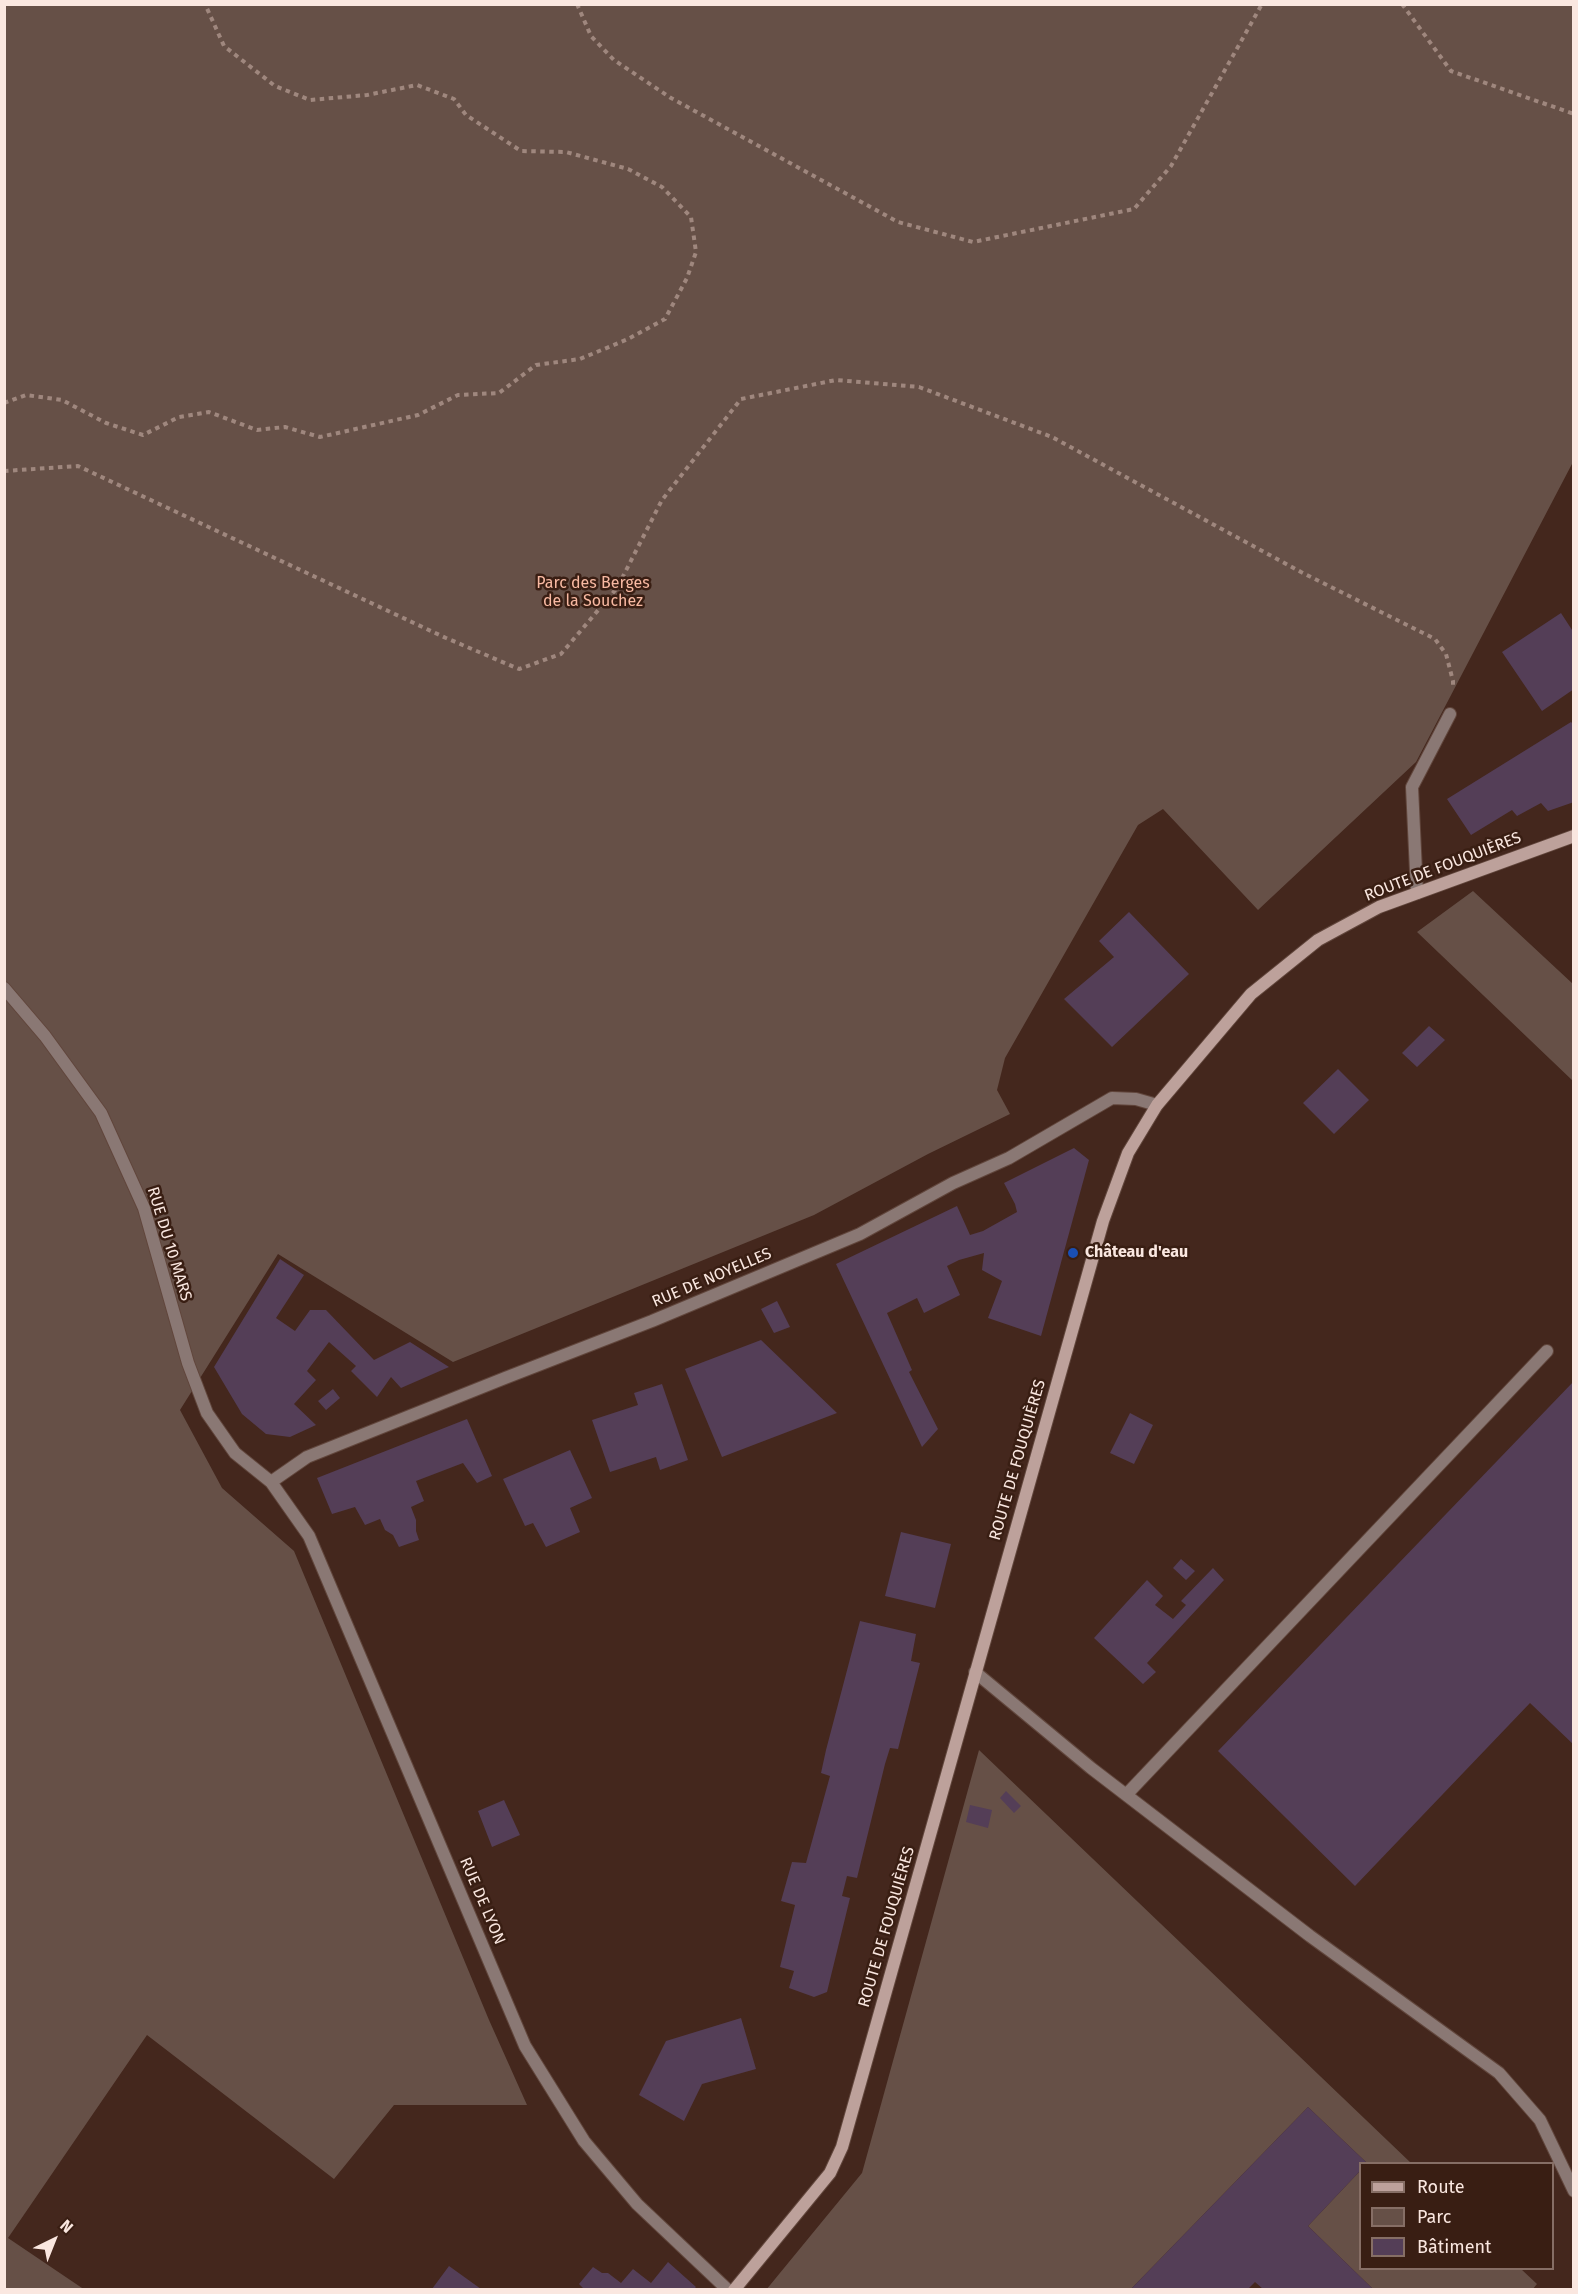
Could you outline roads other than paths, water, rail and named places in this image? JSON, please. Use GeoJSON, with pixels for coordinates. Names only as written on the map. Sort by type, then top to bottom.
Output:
{"type":"FeatureCollection","features":[{"type":"Feature","properties":{"kind":"street"},"geometry":{"type":"LineString","coordinates":[[1417,893],[1412,787],[1450,714]]}},
{"type":"Feature","properties":{"kind":"street","name":"ROUTE DE FOUQUIÈRES"},"geometry":{"type":"LineString","coordinates":[[734,2289],[830,2173],[842,2147],[1103,1221],[1128,1153],[1157,1105],[1251,994],[1318,940],[1379,907],[1574,836]]}},
{"type":"Feature","properties":{"kind":"street","name":"RUE DU 10 MARS"},"geometry":{"type":"LineString","coordinates":[[4,988],[45,1036],[101,1113],[144,1208],[188,1363],[207,1413],[235,1453],[271,1482]]}},
{"type":"Feature","properties":{"kind":"street","name":"RUE DE NOYELLES"},"geometry":{"type":"LineString","coordinates":[[271,1482],[307,1457],[652,1321],[860,1234],[953,1183],[1010,1158],[1112,1098],[1136,1099],[1157,1105]]}},
{"type":"Feature","properties":{"kind":"street"},"geometry":{"type":"LineString","coordinates":[[1126,1795],[1547,1350]]}},
{"type":"Feature","properties":{"kind":"street","name":"RUE DE LYON"},"geometry":{"type":"LineString","coordinates":[[271,1482],[309,1536],[525,2046],[592,2150],[637,2204],[729,2289]]}},
{"type":"Feature","properties":{"kind":"street"},"geometry":{"type":"LineString","coordinates":[[975,1672],[1126,1795],[1310,1936],[1499,2073],[1540,2120],[1574,2191]]}},
{"type":"Feature","properties":{"kind":"place","name":"Château d'eau"},"geometry":{"type":"Point","coordinates":[1073,1253]}},
{"type":"Feature","properties":{"kind":"park label","name":"Parc des Berges de la Souchez"},"geometry":{"type":"Point","coordinates":[593,593]}}]}
